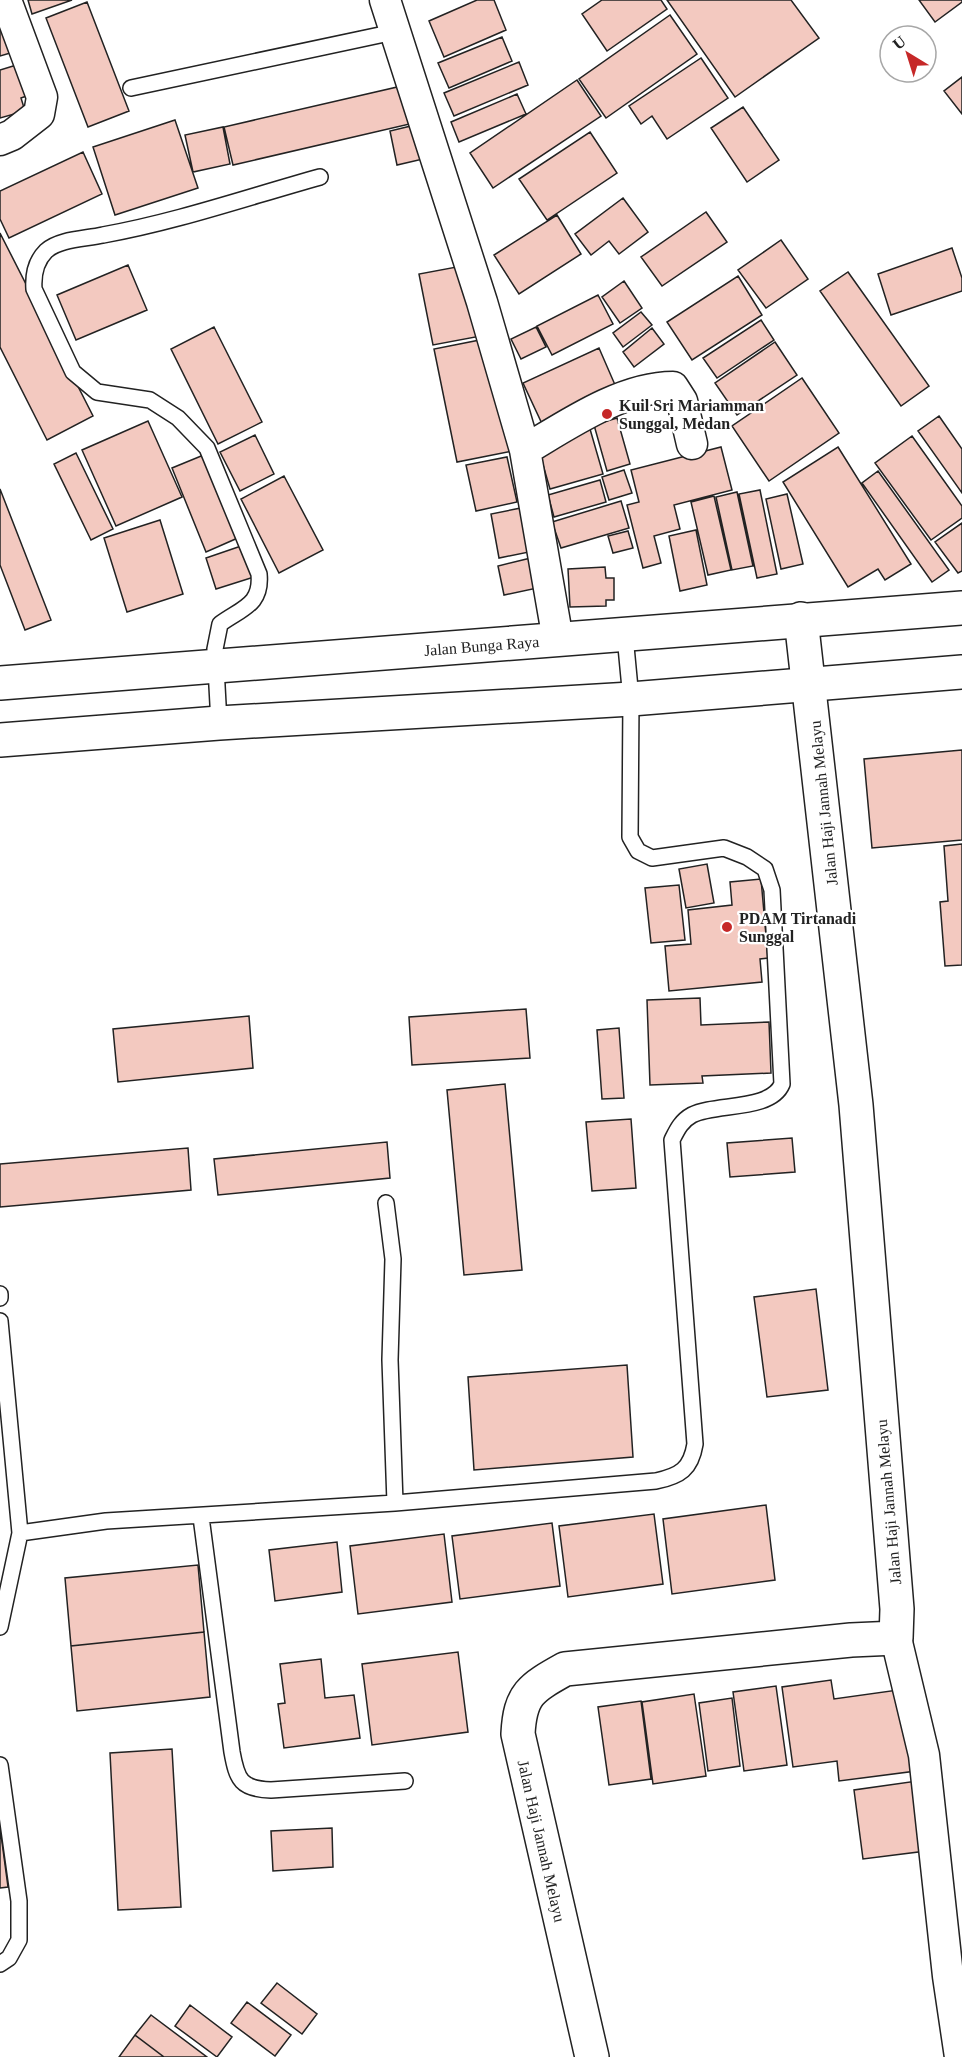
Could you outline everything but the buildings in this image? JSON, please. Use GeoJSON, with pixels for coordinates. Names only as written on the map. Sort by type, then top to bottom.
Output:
{"type":"FeatureCollection","features":[{"type":"Feature","properties":{"kind":"main road","name":"Jalan Bunga Raya"},"geometry":{"type":"LineString","coordinates":[[0,683],[217,664],[625,636],[801,619],[962,608]]}},
{"type":"Feature","properties":{"kind":"main road","name":"Jalan Haji Jannah Melayu"},"geometry":{"type":"LineString","coordinates":[[592,2057],[518,1734],[520,1709],[529,1694],[544,1681],[565,1669],[896,1638],[897,1610],[856,1105],[801,619]]}},
{"type":"Feature","properties":{"kind":"main road"},"geometry":{"type":"LineString","coordinates":[[0,740],[219,723],[631,699],[962,672]]}},
{"type":"Feature","properties":{"kind":"street"},"geometry":{"type":"LineString","coordinates":[[0,140],[12,135],[39,114],[42,97],[6,0]]}},
{"type":"Feature","properties":{"kind":"street"},"geometry":{"type":"LineString","coordinates":[[385,0],[482,302],[525,450],[558,640]]}},
{"type":"Feature","properties":{"kind":"street"},"geometry":{"type":"LineString","coordinates":[[525,450],[585,415],[656,387],[673,387],[682,401],[692,444]]}},
{"type":"Feature","properties":{"kind":"street"},"geometry":{"type":"LineString","coordinates":[[896,1638],[924,1755],[948,1976],[960,2057]]}},
{"type":"Feature","properties":{"kind":"lane"},"geometry":{"type":"LineString","coordinates":[[131,88],[394,32]]}},
{"type":"Feature","properties":{"kind":"lane"},"geometry":{"type":"LineString","coordinates":[[219,723],[215,649],[220,624],[256,598],[260,587],[259,574],[207,448],[178,418],[150,400],[97,392],[73,372],[34,289],[33,275],[38,262],[47,250],[60,243],[129,230],[320,177]]}},
{"type":"Feature","properties":{"kind":"lane"},"geometry":{"type":"LineString","coordinates":[[20,1533],[106,1521],[201,1517],[395,1503],[656,1481],[676,1477],[686,1470],[693,1457],[694,1444],[672,1140],[679,1125],[693,1114],[765,1100],[778,1092],[782,1084],[772,890],[765,869],[747,857],[724,848],[652,858],[638,851],[630,837],[631,699],[625,636]]}},
{"type":"Feature","properties":{"kind":"lane"},"geometry":{"type":"LineString","coordinates":[[386,1203],[393,1259],[390,1359],[395,1503]]}},
{"type":"Feature","properties":{"kind":"lane"},"geometry":{"type":"LineString","coordinates":[[0,1321],[20,1533],[0,1627]]}},
{"type":"Feature","properties":{"kind":"lane"},"geometry":{"type":"LineString","coordinates":[[201,1517],[232,1752],[235,1771],[243,1783],[253,1789],[271,1790],[405,1781]]}},
{"type":"Feature","properties":{"kind":"lane"},"geometry":{"type":"LineString","coordinates":[[0,1766],[19,1900],[19,1940],[9,1958],[0,1964]]}},
{"type":"Feature","properties":{"kind":"place","name":"Kuil Sri Mariamman Sunggal, Medan"},"geometry":{"type":"Point","coordinates":[607,414]}},
{"type":"Feature","properties":{"kind":"place","name":"PDAM Tirtanadi Sunggal"},"geometry":{"type":"Point","coordinates":[727,927]}}]}
